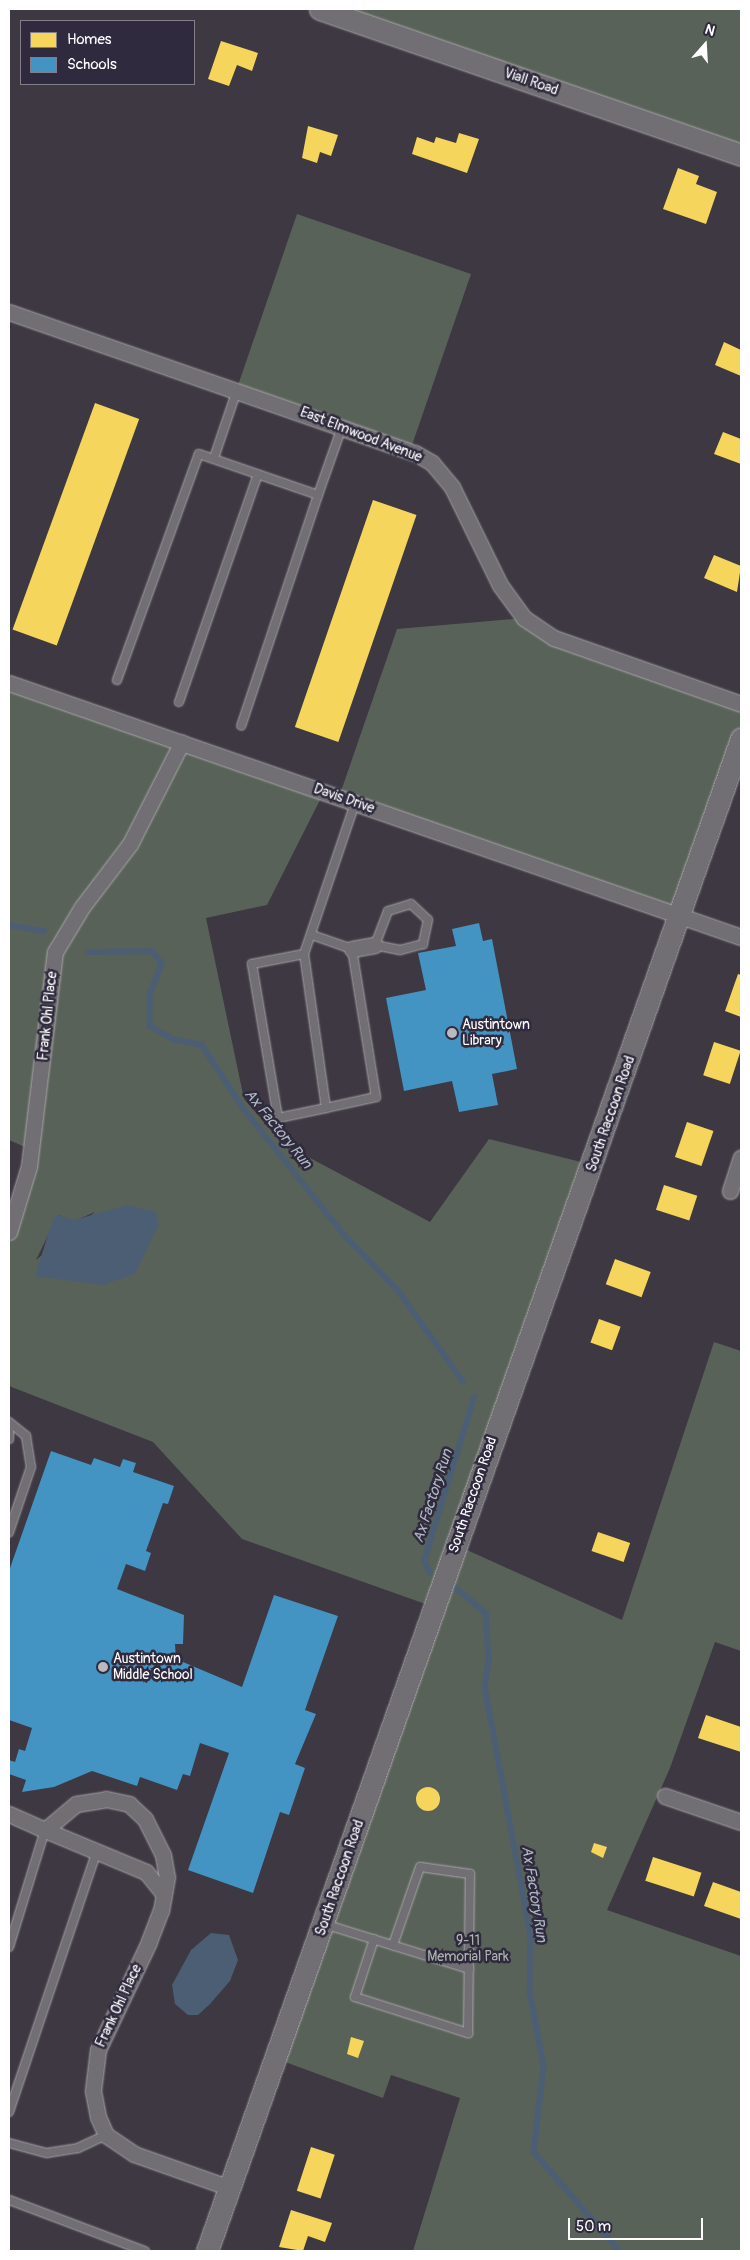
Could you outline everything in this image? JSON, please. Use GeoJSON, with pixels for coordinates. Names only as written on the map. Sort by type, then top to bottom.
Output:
{"type":"FeatureCollection","features":[{"type":"Feature","properties":{"kind":"street","name":"Viall Road"},"geometry":{"type":"LineString","coordinates":[[320,9],[741,155]]}},
{"type":"Feature","properties":{"kind":"street","name":"East Elmwood Avenue"},"geometry":{"type":"LineString","coordinates":[[9,312],[415,453],[441,472],[508,600],[541,631],[741,704]]}},
{"type":"Feature","properties":{"kind":"street","name":"Davis Drive"},"geometry":{"type":"LineString","coordinates":[[9,683],[741,937]]}},
{"type":"Feature","properties":{"kind":"street","name":"South Raccoon Road"},"geometry":{"type":"LineString","coordinates":[[207,2251],[741,739]]}},
{"type":"Feature","properties":{"kind":"street","name":"Frank Ohl Place"},"geometry":{"type":"LineString","coordinates":[[9,1232],[29,1166],[55,952],[82,907],[130,844],[182,742]]}},
{"type":"Feature","properties":{"kind":"street"},"geometry":{"type":"LineString","coordinates":[[352,949],[375,945]]}},
{"type":"Feature","properties":{"kind":"street"},"geometry":{"type":"LineString","coordinates":[[730,1191],[741,1158]]}},
{"type":"Feature","properties":{"kind":"street"},"geometry":{"type":"LineString","coordinates":[[665,1796],[741,1822]]}},
{"type":"Feature","properties":{"kind":"street","name":"Frank Ohl Place"},"geometry":{"type":"LineString","coordinates":[[44,1830],[76,1804],[106,1799],[129,1804],[145,1819],[163,1855],[167,1877],[149,1942],[98,2050],[94,2091],[106,2134]]}},
{"type":"Feature","properties":{"kind":"street"},"geometry":{"type":"LineString","coordinates":[[9,1814],[146,1872],[163,1893]]}},
{"type":"Feature","properties":{"kind":"street"},"geometry":{"type":"LineString","coordinates":[[106,2134],[134,2154],[230,2188]]}},
{"type":"Feature","properties":{"kind":"lane"},"geometry":{"type":"LineString","coordinates":[[214,458],[237,390]]}},
{"type":"Feature","properties":{"kind":"lane"},"geometry":{"type":"LineString","coordinates":[[241,726],[342,427]]}},
{"type":"Feature","properties":{"kind":"lane"},"geometry":{"type":"LineString","coordinates":[[117,680],[199,454],[318,495]]}},
{"type":"Feature","properties":{"kind":"lane"},"geometry":{"type":"LineString","coordinates":[[179,702],[258,474]]}},
{"type":"Feature","properties":{"kind":"lane"},"geometry":{"type":"LineString","coordinates":[[326,1108],[304,954],[355,803]]}},
{"type":"Feature","properties":{"kind":"lane"},"geometry":{"type":"LineString","coordinates":[[398,905],[416,907],[428,920],[423,944],[412,950],[375,945],[388,912],[398,905]]}},
{"type":"Feature","properties":{"kind":"lane"},"geometry":{"type":"LineString","coordinates":[[304,954],[252,964],[278,1118],[376,1097],[352,949],[312,935]]}},
{"type":"Feature","properties":{"kind":"lane"},"geometry":{"type":"LineString","coordinates":[[9,1422],[26,1436],[31,1467],[9,1532]]}},
{"type":"Feature","properties":{"kind":"lane"},"geometry":{"type":"LineString","coordinates":[[9,1428],[9,1439]]}},
{"type":"Feature","properties":{"kind":"lane"},"geometry":{"type":"LineString","coordinates":[[9,1946],[44,1830]]}},
{"type":"Feature","properties":{"kind":"lane"},"geometry":{"type":"LineString","coordinates":[[9,2112],[97,1850]]}},
{"type":"Feature","properties":{"kind":"lane"},"geometry":{"type":"LineString","coordinates":[[374,1939],[355,1997],[468,2033],[470,1874],[420,1867],[393,1945]]}},
{"type":"Feature","properties":{"kind":"lane"},"geometry":{"type":"LineString","coordinates":[[324,1924],[469,1969]]}},
{"type":"Feature","properties":{"kind":"lane"},"geometry":{"type":"LineString","coordinates":[[9,2143],[47,2154],[78,2148],[106,2134]]}},
{"type":"Feature","properties":{"kind":"lane"},"geometry":{"type":"LineString","coordinates":[[9,2200],[145,2251]]}},
{"type":"Feature","properties":{"kind":"green space"},"geometry":{"type":"Polygon","coordinates":[[[320,9],[741,9],[741,155],[320,9]]]}},
{"type":"Feature","properties":{"kind":"green space"},"geometry":{"type":"Polygon","coordinates":[[[297,214],[471,274],[410,450],[236,390],[297,214]]]}},
{"type":"Feature","properties":{"kind":"green space"},"geometry":{"type":"Polygon","coordinates":[[[524,618],[741,704],[741,739],[680,916],[339,797],[397,629],[524,618]]]}},
{"type":"Feature","properties":{"kind":"green space","name":"9-11 Memorial Park"},"geometry":{"type":"Polygon","coordinates":[[[9,683],[324,792],[267,905],[206,918],[244,1099],[282,1143],[430,1222],[489,1139],[593,1165],[456,1545],[622,1620],[714,1342],[741,1351],[741,1651],[715,1642],[670,1768],[607,1910],[741,1956],[741,2251],[413,2251],[460,2098],[391,2075],[383,2098],[277,2059],[434,1607],[242,1539],[153,1442],[9,1386],[9,1232],[32,1150],[9,1140],[9,683]],[[95,1212],[74,1221],[58,1215],[36,1260],[95,1212]]]}},
{"type":"Feature","properties":{"kind":"water"},"geometry":{"type":"Polygon","coordinates":[[[127,1205],[156,1212],[159,1224],[135,1274],[103,1285],[35,1276],[53,1219],[58,1215],[74,1220],[127,1205]]]}},
{"type":"Feature","properties":{"kind":"water"},"geometry":{"type":"Polygon","coordinates":[[[211,1933],[229,1935],[238,1960],[230,1981],[210,2004],[198,2015],[188,2015],[175,2004],[172,1985],[191,1950],[211,1933]]]}},
{"type":"Feature","properties":{"kind":"building: Homes"},"geometry":{"type":"Polygon","coordinates":[[[221,41],[258,53],[252,71],[237,65],[229,86],[208,79],[221,41]]]}},
{"type":"Feature","properties":{"kind":"building: Homes"},"geometry":{"type":"Polygon","coordinates":[[[308,126],[338,135],[331,156],[320,152],[317,163],[302,158],[308,126]]]}},
{"type":"Feature","properties":{"kind":"building: Homes"},"geometry":{"type":"Polygon","coordinates":[[[459,133],[479,139],[467,173],[412,154],[417,137],[434,143],[436,137],[456,143],[459,133]]]}},
{"type":"Feature","properties":{"kind":"building: Homes"},"geometry":{"type":"Polygon","coordinates":[[[678,168],[699,176],[696,184],[717,192],[706,224],[663,209],[678,168]]]}},
{"type":"Feature","properties":{"kind":"building: Homes"},"geometry":{"type":"Polygon","coordinates":[[[724,342],[741,350],[741,376],[715,365],[724,342]]]}},
{"type":"Feature","properties":{"kind":"building: Homes"},"geometry":{"type":"Polygon","coordinates":[[[95,403],[139,419],[57,646],[13,629],[95,403]]]}},
{"type":"Feature","properties":{"kind":"building: Homes"},"geometry":{"type":"Polygon","coordinates":[[[723,432],[741,439],[741,464],[714,454],[723,432]]]}},
{"type":"Feature","properties":{"kind":"building: Homes"},"geometry":{"type":"Polygon","coordinates":[[[373,500],[416,515],[338,742],[295,727],[373,500]]]}},
{"type":"Feature","properties":{"kind":"building: Homes"},"geometry":{"type":"Polygon","coordinates":[[[714,555],[741,566],[737,592],[704,578],[714,555]]]}},
{"type":"Feature","properties":{"kind":"building: Homes"},"geometry":{"type":"Polygon","coordinates":[[[738,974],[741,975],[741,1017],[725,1011],[738,974]]]}},
{"type":"Feature","properties":{"kind":"building: Homes"},"geometry":{"type":"Polygon","coordinates":[[[714,1042],[741,1051],[730,1084],[703,1075],[714,1042]]]}},
{"type":"Feature","properties":{"kind":"building: Homes"},"geometry":{"type":"Polygon","coordinates":[[[687,1122],[713,1131],[701,1166],[675,1157],[687,1122]]]}},
{"type":"Feature","properties":{"kind":"building: Homes"},"geometry":{"type":"Polygon","coordinates":[[[664,1185],[697,1196],[689,1221],[656,1210],[664,1185]]]}},
{"type":"Feature","properties":{"kind":"building: Homes"},"geometry":{"type":"Polygon","coordinates":[[[615,1259],[651,1272],[641,1297],[606,1284],[615,1259]]]}},
{"type":"Feature","properties":{"kind":"building: Homes"},"geometry":{"type":"Polygon","coordinates":[[[599,1319],[621,1327],[612,1350],[590,1342],[599,1319]]]}},
{"type":"Feature","properties":{"kind":"building: Homes"},"geometry":{"type":"Polygon","coordinates":[[[598,1532],[630,1543],[624,1562],[591,1551],[598,1532]]]}},
{"type":"Feature","properties":{"kind":"building: Homes"},"geometry":{"type":"Polygon","coordinates":[[[706,1715],[741,1727],[741,1752],[698,1738],[706,1715]]]}},
{"type":"Feature","properties":{"kind":"building: Homes"},"geometry":{"type":"Polygon","coordinates":[[[428,1787],[433,1788],[439,1794],[439,1804],[433,1810],[428,1811],[423,1810],[417,1804],[416,1799],[417,1794],[423,1788],[428,1787]]]}},
{"type":"Feature","properties":{"kind":"building: Homes"},"geometry":{"type":"Polygon","coordinates":[[[594,1843],[607,1847],[603,1858],[591,1852],[594,1843]]]}},
{"type":"Feature","properties":{"kind":"building: Homes"},"geometry":{"type":"Polygon","coordinates":[[[653,1857],[702,1873],[694,1897],[645,1881],[653,1857]]]}},
{"type":"Feature","properties":{"kind":"building: Homes"},"geometry":{"type":"Polygon","coordinates":[[[713,1882],[741,1892],[741,1919],[704,1906],[713,1882]]]}},
{"type":"Feature","properties":{"kind":"building: Homes"},"geometry":{"type":"Polygon","coordinates":[[[351,2037],[364,2041],[358,2058],[347,2054],[351,2037]]]}},
{"type":"Feature","properties":{"kind":"building: Homes"},"geometry":{"type":"Polygon","coordinates":[[[311,2147],[335,2155],[321,2198],[297,2191],[311,2147]]]}},
{"type":"Feature","properties":{"kind":"building: Homes"},"geometry":{"type":"Polygon","coordinates":[[[291,2210],[332,2223],[325,2242],[308,2236],[303,2251],[279,2247],[291,2210]]]}},
{"type":"Feature","properties":{"kind":"building: Schools","name":"Austintown Library"},"geometry":{"type":"Polygon","coordinates":[[[479,923],[483,941],[492,939],[517,1069],[492,1074],[498,1105],[459,1112],[452,1081],[404,1091],[386,998],[426,990],[418,953],[456,946],[452,929],[479,923]]]}},
{"type":"Feature","properties":{"kind":"building: Schools","name":"Austintown Middle School"},"geometry":{"type":"Polygon","coordinates":[[[51,1451],[91,1465],[94,1458],[120,1467],[123,1459],[136,1463],[133,1472],[174,1486],[168,1504],[163,1503],[146,1551],[151,1553],[145,1571],[126,1564],[117,1589],[184,1615],[183,1644],[175,1644],[176,1659],[242,1687],[274,1595],[338,1616],[305,1710],[316,1714],[295,1764],[305,1768],[289,1815],[280,1812],[253,1893],[188,1870],[229,1753],[200,1743],[190,1776],[183,1774],[177,1790],[140,1777],[137,1786],[92,1771],[54,1787],[22,1792],[26,1780],[9,1774],[9,1760],[15,1762],[19,1749],[25,1751],[32,1728],[9,1720],[9,1571],[51,1451]]]}},
{"type":"Feature","properties":{"kind":"waterway","name":"Ax Factory Run"},"geometry":{"type":"LineString","coordinates":[[9,925],[44,931]]}},
{"type":"Feature","properties":{"kind":"waterway","name":"Ax Factory Run"},"geometry":{"type":"LineString","coordinates":[[89,952],[152,951],[162,964],[150,995],[150,1026],[175,1040],[202,1045],[244,1109],[347,1238],[398,1290],[463,1381]]}},
{"type":"Feature","properties":{"kind":"waterway","name":"Ax Factory Run"},"geometry":{"type":"LineString","coordinates":[[430,1573],[424,1561],[474,1397]]}},
{"type":"Feature","properties":{"kind":"waterway","name":"Ax Factory Run"},"geometry":{"type":"LineString","coordinates":[[454,1586],[486,1613],[489,1660],[485,1687],[531,1934],[530,1992],[544,2066],[534,2152],[620,2251]]}},
{"type":"Feature","properties":{"kind":"place","name":"Austintown Library"},"geometry":{"type":"Point","coordinates":[452,1033]}},
{"type":"Feature","properties":{"kind":"place","name":"Austintown Middle School"},"geometry":{"type":"Point","coordinates":[103,1667]}}]}
